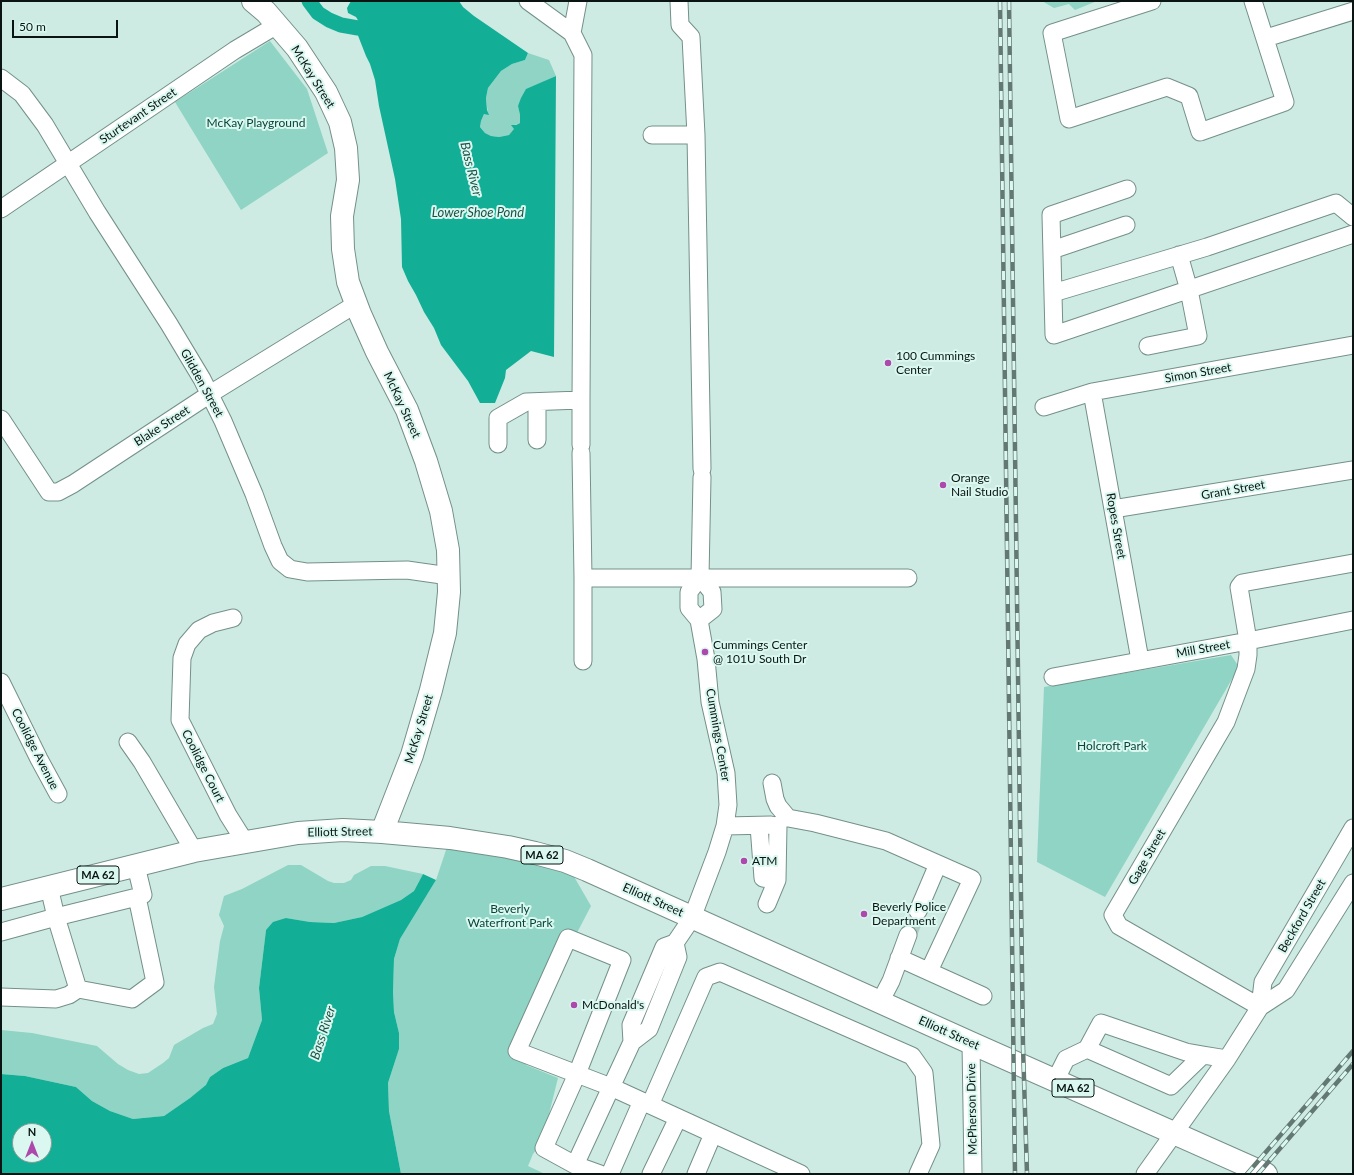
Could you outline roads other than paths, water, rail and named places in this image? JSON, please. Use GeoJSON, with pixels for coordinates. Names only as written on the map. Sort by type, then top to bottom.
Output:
{"type":"FeatureCollection","features":[{"type":"Feature","properties":{"kind":"main road","name":"McKay Street"},"geometry":{"type":"LineString","coordinates":[[253,1],[266,12],[297,48],[326,92],[340,122],[346,148],[348,180],[342,216],[343,249],[348,282],[377,352],[406,410],[426,461],[441,511],[448,550],[449,592],[445,633],[431,690],[412,754],[382,832]]}},
{"type":"Feature","properties":{"kind":"main road","name":"Elliott Street"},"geometry":{"type":"LineString","coordinates":[[1,899],[194,851],[298,833],[343,830],[382,832],[476,841],[535,853],[564,861],[587,870],[1266,1174]]}},
{"type":"Feature","properties":{"kind":"street"},"geometry":{"type":"LineString","coordinates":[[528,1],[572,33],[583,55],[581,400],[583,661]]}},
{"type":"Feature","properties":{"kind":"street"},"geometry":{"type":"LineString","coordinates":[[572,33],[578,1]]}},
{"type":"Feature","properties":{"kind":"street"},"geometry":{"type":"LineString","coordinates":[[679,1],[680,25],[691,38],[696,136],[702,473],[700,577]]}},
{"type":"Feature","properties":{"kind":"street"},"geometry":{"type":"LineString","coordinates":[[1152,1],[1052,33],[1069,119],[1167,87],[1189,96],[1200,132],[1285,102],[1266,38],[1253,1]]}},
{"type":"Feature","properties":{"kind":"street"},"geometry":{"type":"LineString","coordinates":[[1266,38],[1353,11]]}},
{"type":"Feature","properties":{"kind":"street","name":"Sturtevant Street"},"geometry":{"type":"LineString","coordinates":[[1,209],[236,50],[277,25]]}},
{"type":"Feature","properties":{"kind":"street","name":"Glidden Street"},"geometry":{"type":"LineString","coordinates":[[1,78],[22,94],[45,125],[97,212],[169,324],[210,394],[254,494],[280,561],[290,569],[307,572],[406,570],[448,576]]}},
{"type":"Feature","properties":{"kind":"street"},"geometry":{"type":"LineString","coordinates":[[652,135],[696,136]]}},
{"type":"Feature","properties":{"kind":"street"},"geometry":{"type":"LineString","coordinates":[[1127,189],[1051,215],[1054,335],[1353,234]]}},
{"type":"Feature","properties":{"kind":"street"},"geometry":{"type":"LineString","coordinates":[[1053,293],[1207,247],[1336,203],[1353,217]]}},
{"type":"Feature","properties":{"kind":"street"},"geometry":{"type":"LineString","coordinates":[[1052,250],[1126,226]]}},
{"type":"Feature","properties":{"kind":"street"},"geometry":{"type":"LineString","coordinates":[[1148,346],[1198,336],[1189,290],[1179,255]]}},
{"type":"Feature","properties":{"kind":"street","name":"Blake Street"},"geometry":{"type":"LineString","coordinates":[[1,419],[49,492],[58,492],[73,484],[210,394],[356,304]]}},
{"type":"Feature","properties":{"kind":"street","name":"Simon Street"},"geometry":{"type":"LineString","coordinates":[[1044,407],[1092,392],[1353,345]]}},
{"type":"Feature","properties":{"kind":"street","name":"Ropes Street"},"geometry":{"type":"LineString","coordinates":[[1092,392],[1140,660]]}},
{"type":"Feature","properties":{"kind":"street"},"geometry":{"type":"LineString","coordinates":[[498,444],[498,418],[526,402],[581,400]]}},
{"type":"Feature","properties":{"kind":"street"},"geometry":{"type":"LineString","coordinates":[[537,402],[537,440]]}},
{"type":"Feature","properties":{"kind":"street","name":"Grant Street"},"geometry":{"type":"LineString","coordinates":[[1114,509],[1353,470]]}},
{"type":"Feature","properties":{"kind":"street"},"geometry":{"type":"LineString","coordinates":[[1248,641],[1239,587],[1242,583],[1353,563]]}},
{"type":"Feature","properties":{"kind":"street","name":"Cummings Center"},"geometry":{"type":"LineString","coordinates":[[611,1087],[632,1042],[631,1025],[664,947],[675,943],[692,918],[717,852],[725,826],[728,805],[726,773],[710,702],[706,659],[699,620],[713,609],[712,592],[700,577]]}},
{"type":"Feature","properties":{"kind":"street"},"geometry":{"type":"LineString","coordinates":[[583,578],[908,578]]}},
{"type":"Feature","properties":{"kind":"street","name":"Coolidge Court"},"geometry":{"type":"LineString","coordinates":[[233,618],[213,623],[199,630],[187,644],[182,658],[180,720],[228,815],[245,842]]}},
{"type":"Feature","properties":{"kind":"street","name":"Mill Street"},"geometry":{"type":"LineString","coordinates":[[1053,676],[1248,641],[1353,620]]}},
{"type":"Feature","properties":{"kind":"street","name":"Gage Street"},"geometry":{"type":"LineString","coordinates":[[1248,641],[1246,669],[1226,722],[1113,914],[1119,926],[1260,1007]]}},
{"type":"Feature","properties":{"kind":"street","name":"Coolidge Avenue"},"geometry":{"type":"LineString","coordinates":[[1,682],[58,794]]}},
{"type":"Feature","properties":{"kind":"street"},"geometry":{"type":"LineString","coordinates":[[128,742],[142,762],[194,851]]}},
{"type":"Feature","properties":{"kind":"street"},"geometry":{"type":"LineString","coordinates":[[767,904],[777,880],[783,821],[783,813],[775,799],[772,783]]}},
{"type":"Feature","properties":{"kind":"street"},"geometry":{"type":"LineString","coordinates":[[725,826],[760,826],[783,821],[815,823],[886,841],[972,879],[929,971]]}},
{"type":"Feature","properties":{"kind":"street"},"geometry":{"type":"LineString","coordinates":[[760,826],[763,878],[777,880]]}},
{"type":"Feature","properties":{"kind":"street","name":"Beckford Street"},"geometry":{"type":"LineString","coordinates":[[1260,1007],[1263,982],[1353,828]]}},
{"type":"Feature","properties":{"kind":"street"},"geometry":{"type":"LineString","coordinates":[[918,911],[938,864]]}},
{"type":"Feature","properties":{"kind":"street"},"geometry":{"type":"LineString","coordinates":[[1,932],[144,895],[136,866]]}},
{"type":"Feature","properties":{"kind":"street","name":"Beckford Street"},"geometry":{"type":"LineString","coordinates":[[1145,1174],[1227,1059],[1260,1007],[1286,990],[1353,883]]}},
{"type":"Feature","properties":{"kind":"street"},"geometry":{"type":"LineString","coordinates":[[49,887],[56,917],[78,988]]}},
{"type":"Feature","properties":{"kind":"street"},"geometry":{"type":"LineString","coordinates":[[1,997],[56,999],[69,995],[78,988],[132,999],[155,982],[137,897]]}},
{"type":"Feature","properties":{"kind":"street"},"geometry":{"type":"LineString","coordinates":[[880,1002],[891,981],[908,935]]}},
{"type":"Feature","properties":{"kind":"street"},"geometry":{"type":"LineString","coordinates":[[600,1174],[575,1164],[544,1148],[577,1074],[622,960],[568,938],[517,1051],[577,1074],[611,1087],[801,1174]]}},
{"type":"Feature","properties":{"kind":"street"},"geometry":{"type":"LineString","coordinates":[[899,958],[983,996]]}},
{"type":"Feature","properties":{"kind":"street"},"geometry":{"type":"LineString","coordinates":[[610,1174],[646,1103],[706,977],[720,972],[912,1056],[924,1073],[931,1145],[918,1174]]}},
{"type":"Feature","properties":{"kind":"street"},"geometry":{"type":"LineString","coordinates":[[1056,1081],[1066,1059],[1087,1049],[1101,1023],[1186,1052],[1227,1059]]}},
{"type":"Feature","properties":{"kind":"street","name":"McPherson Drive"},"geometry":{"type":"LineString","coordinates":[[971,1043],[973,1174]]}},
{"type":"Feature","properties":{"kind":"street"},"geometry":{"type":"LineString","coordinates":[[1087,1049],[1171,1086],[1203,1055]]}},
{"type":"Feature","properties":{"kind":"street"},"geometry":{"type":"LineString","coordinates":[[575,1164],[611,1087]]}},
{"type":"Feature","properties":{"kind":"street"},"geometry":{"type":"LineString","coordinates":[[651,1174],[678,1118]]}},
{"type":"Feature","properties":{"kind":"street"},"geometry":{"type":"LineString","coordinates":[[696,1174],[713,1134]]}},
{"type":"Feature","properties":{"kind":"water","name":"Lower Shoe Pond"},"geometry":{"type":"Polygon","coordinates":[[[351,1],[459,1],[463,7],[474,16],[528,53],[525,60],[512,64],[501,71],[488,88],[486,98],[489,115],[484,114],[480,127],[485,133],[491,136],[499,137],[509,135],[514,129],[511,125],[520,123],[518,106],[526,89],[556,76],[554,357],[531,351],[506,370],[505,378],[495,403],[480,403],[468,381],[441,345],[434,328],[424,312],[402,267],[401,219],[395,179],[379,106],[375,80],[357,33],[359,22],[356,17],[348,13],[347,8],[351,1]]]}},
{"type":"Feature","properties":{"kind":"water"},"geometry":{"type":"Polygon","coordinates":[[[423,874],[436,880],[400,939],[394,959],[394,1012],[399,1033],[399,1049],[388,1083],[389,1111],[401,1174],[1,1174],[1,1074],[25,1076],[76,1087],[92,1101],[110,1111],[133,1119],[164,1116],[206,1085],[210,1077],[223,1068],[248,1058],[262,1020],[259,988],[266,930],[273,922],[286,918],[310,922],[334,923],[362,917],[401,900],[414,891],[423,874]]]}},
{"type":"Feature","properties":{"kind":"waterway","name":"Bass River"},"geometry":{"type":"LineString","coordinates":[[309,1],[318,13],[329,20],[341,25],[358,28]]}},
{"type":"Feature","properties":{"kind":"tunnel"},"geometry":{"type":"LineString","coordinates":[[908,935],[918,911]]}},
{"type":"Feature","properties":{"kind":"railway"},"geometry":{"type":"LineString","coordinates":[[1000,1],[1015,1174]]}},
{"type":"Feature","properties":{"kind":"railway"},"geometry":{"type":"LineString","coordinates":[[1009,1],[1023,1047],[1027,1174]]}},
{"type":"Feature","properties":{"kind":"railway"},"geometry":{"type":"LineString","coordinates":[[1247,1174],[1353,1051]]}},
{"type":"Feature","properties":{"kind":"railway"},"geometry":{"type":"LineString","coordinates":[[1258,1174],[1353,1064]]}},
{"type":"Feature","properties":{"kind":"place","name":"100 Cummings Center"},"geometry":{"type":"Point","coordinates":[888,363]}},
{"type":"Feature","properties":{"kind":"place","name":"Orange Nail Studio"},"geometry":{"type":"Point","coordinates":[943,485]}},
{"type":"Feature","properties":{"kind":"place","name":"Cummings Center @ 101U South Dr"},"geometry":{"type":"Point","coordinates":[705,652]}},
{"type":"Feature","properties":{"kind":"place","name":"ATM"},"geometry":{"type":"Point","coordinates":[744,861]}},
{"type":"Feature","properties":{"kind":"place","name":"Beverly Police Department"},"geometry":{"type":"Point","coordinates":[864,914]}},
{"type":"Feature","properties":{"kind":"place","name":"McDonald's"},"geometry":{"type":"Point","coordinates":[574,1005]}},
{"type":"Feature","properties":{"kind":"park label","name":"McKay Playground"},"geometry":{"type":"Point","coordinates":[256,123]}},
{"type":"Feature","properties":{"kind":"park label","name":"Holcroft Park"},"geometry":{"type":"Point","coordinates":[1112,746]}},
{"type":"Feature","properties":{"kind":"park label","name":"Beverly Waterfront Park"},"geometry":{"type":"Point","coordinates":[510,916]}}]}
